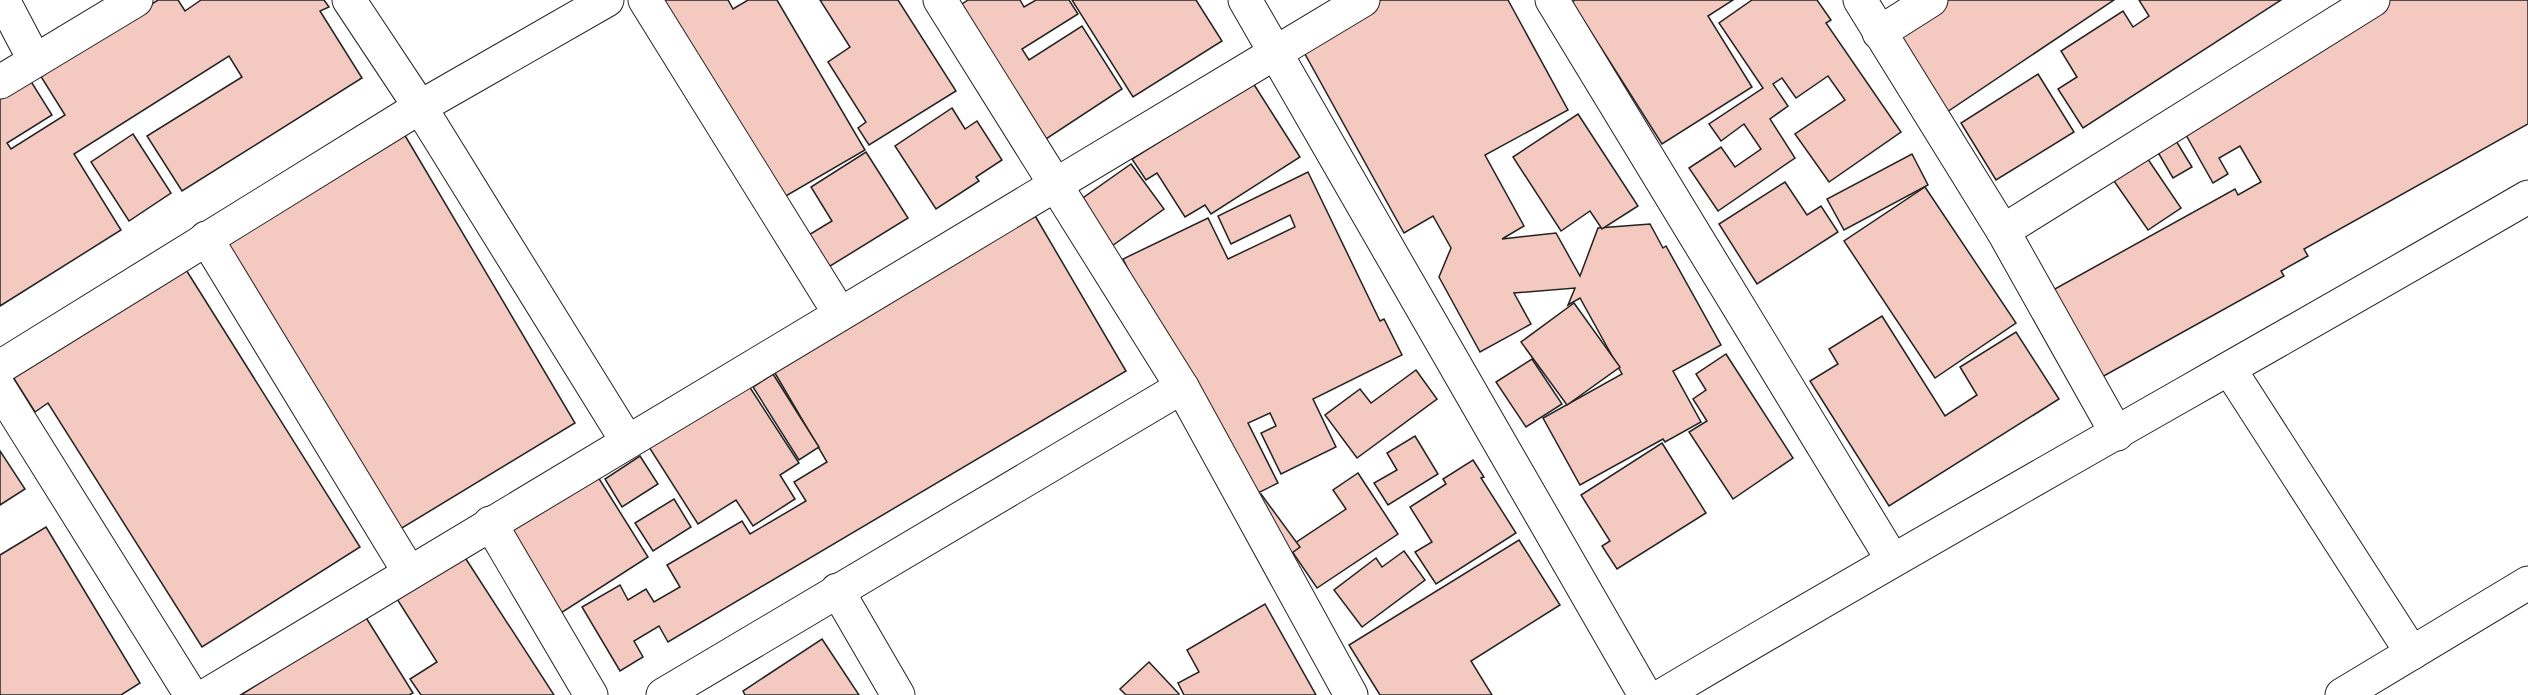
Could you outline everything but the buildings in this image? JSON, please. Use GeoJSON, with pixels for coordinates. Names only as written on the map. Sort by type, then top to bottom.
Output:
{"type":"FeatureCollection","features":[{"type":"Feature","properties":{"kind":"street"},"geometry":{"type":"LineString","coordinates":[[3,0],[35,61]]}},
{"type":"Feature","properties":{"kind":"street"},"geometry":{"type":"LineString","coordinates":[[0,82],[136,0]]}},
{"type":"Feature","properties":{"kind":"street"},"geometry":{"type":"LineString","coordinates":[[349,0],[420,107],[627,441]]}},
{"type":"Feature","properties":{"kind":"street"},"geometry":{"type":"LineString","coordinates":[[0,367],[420,107],[607,0]]}},
{"type":"Feature","properties":{"kind":"street"},"geometry":{"type":"LineString","coordinates":[[645,0],[840,314]]}},
{"type":"Feature","properties":{"kind":"street"},"geometry":{"type":"LineString","coordinates":[[940,0],[1182,387],[1351,695]]}},
{"type":"Feature","properties":{"kind":"street"},"geometry":{"type":"LineString","coordinates":[[1245,0],[1645,695]]}},
{"type":"Feature","properties":{"kind":"street"},"geometry":{"type":"LineString","coordinates":[[207,695],[1363,0]]}},
{"type":"Feature","properties":{"kind":"street"},"geometry":{"type":"LineString","coordinates":[[1552,0],[1892,559]]}},
{"type":"Feature","properties":{"kind":"street"},"geometry":{"type":"LineString","coordinates":[[1860,0],[2003,231],[2117,434]]}},
{"type":"Feature","properties":{"kind":"street"},"geometry":{"type":"LineString","coordinates":[[1879,33],[1931,0]]}},
{"type":"Feature","properties":{"kind":"street"},"geometry":{"type":"LineString","coordinates":[[2003,231],[2373,0]]}},
{"type":"Feature","properties":{"kind":"street"},"geometry":{"type":"LineString","coordinates":[[1663,695],[1892,559],[2230,370],[2528,197]]}},
{"type":"Feature","properties":{"kind":"street"},"geometry":{"type":"LineString","coordinates":[[206,238],[410,572]]}},
{"type":"Feature","properties":{"kind":"street"},"geometry":{"type":"LineString","coordinates":[[2230,370],[2412,653]]}},
{"type":"Feature","properties":{"kind":"street"},"geometry":{"type":"LineString","coordinates":[[663,695],[1182,387]]}},
{"type":"Feature","properties":{"kind":"street"},"geometry":{"type":"LineString","coordinates":[[0,389],[191,695]]}},
{"type":"Feature","properties":{"kind":"street"},"geometry":{"type":"LineString","coordinates":[[490,523],[591,695]]}},
{"type":"Feature","properties":{"kind":"street"},"geometry":{"type":"LineString","coordinates":[[2342,695],[2528,584]]}},
{"type":"Feature","properties":{"kind":"street"},"geometry":{"type":"LineString","coordinates":[[837,590],[897,695]]}}]}
